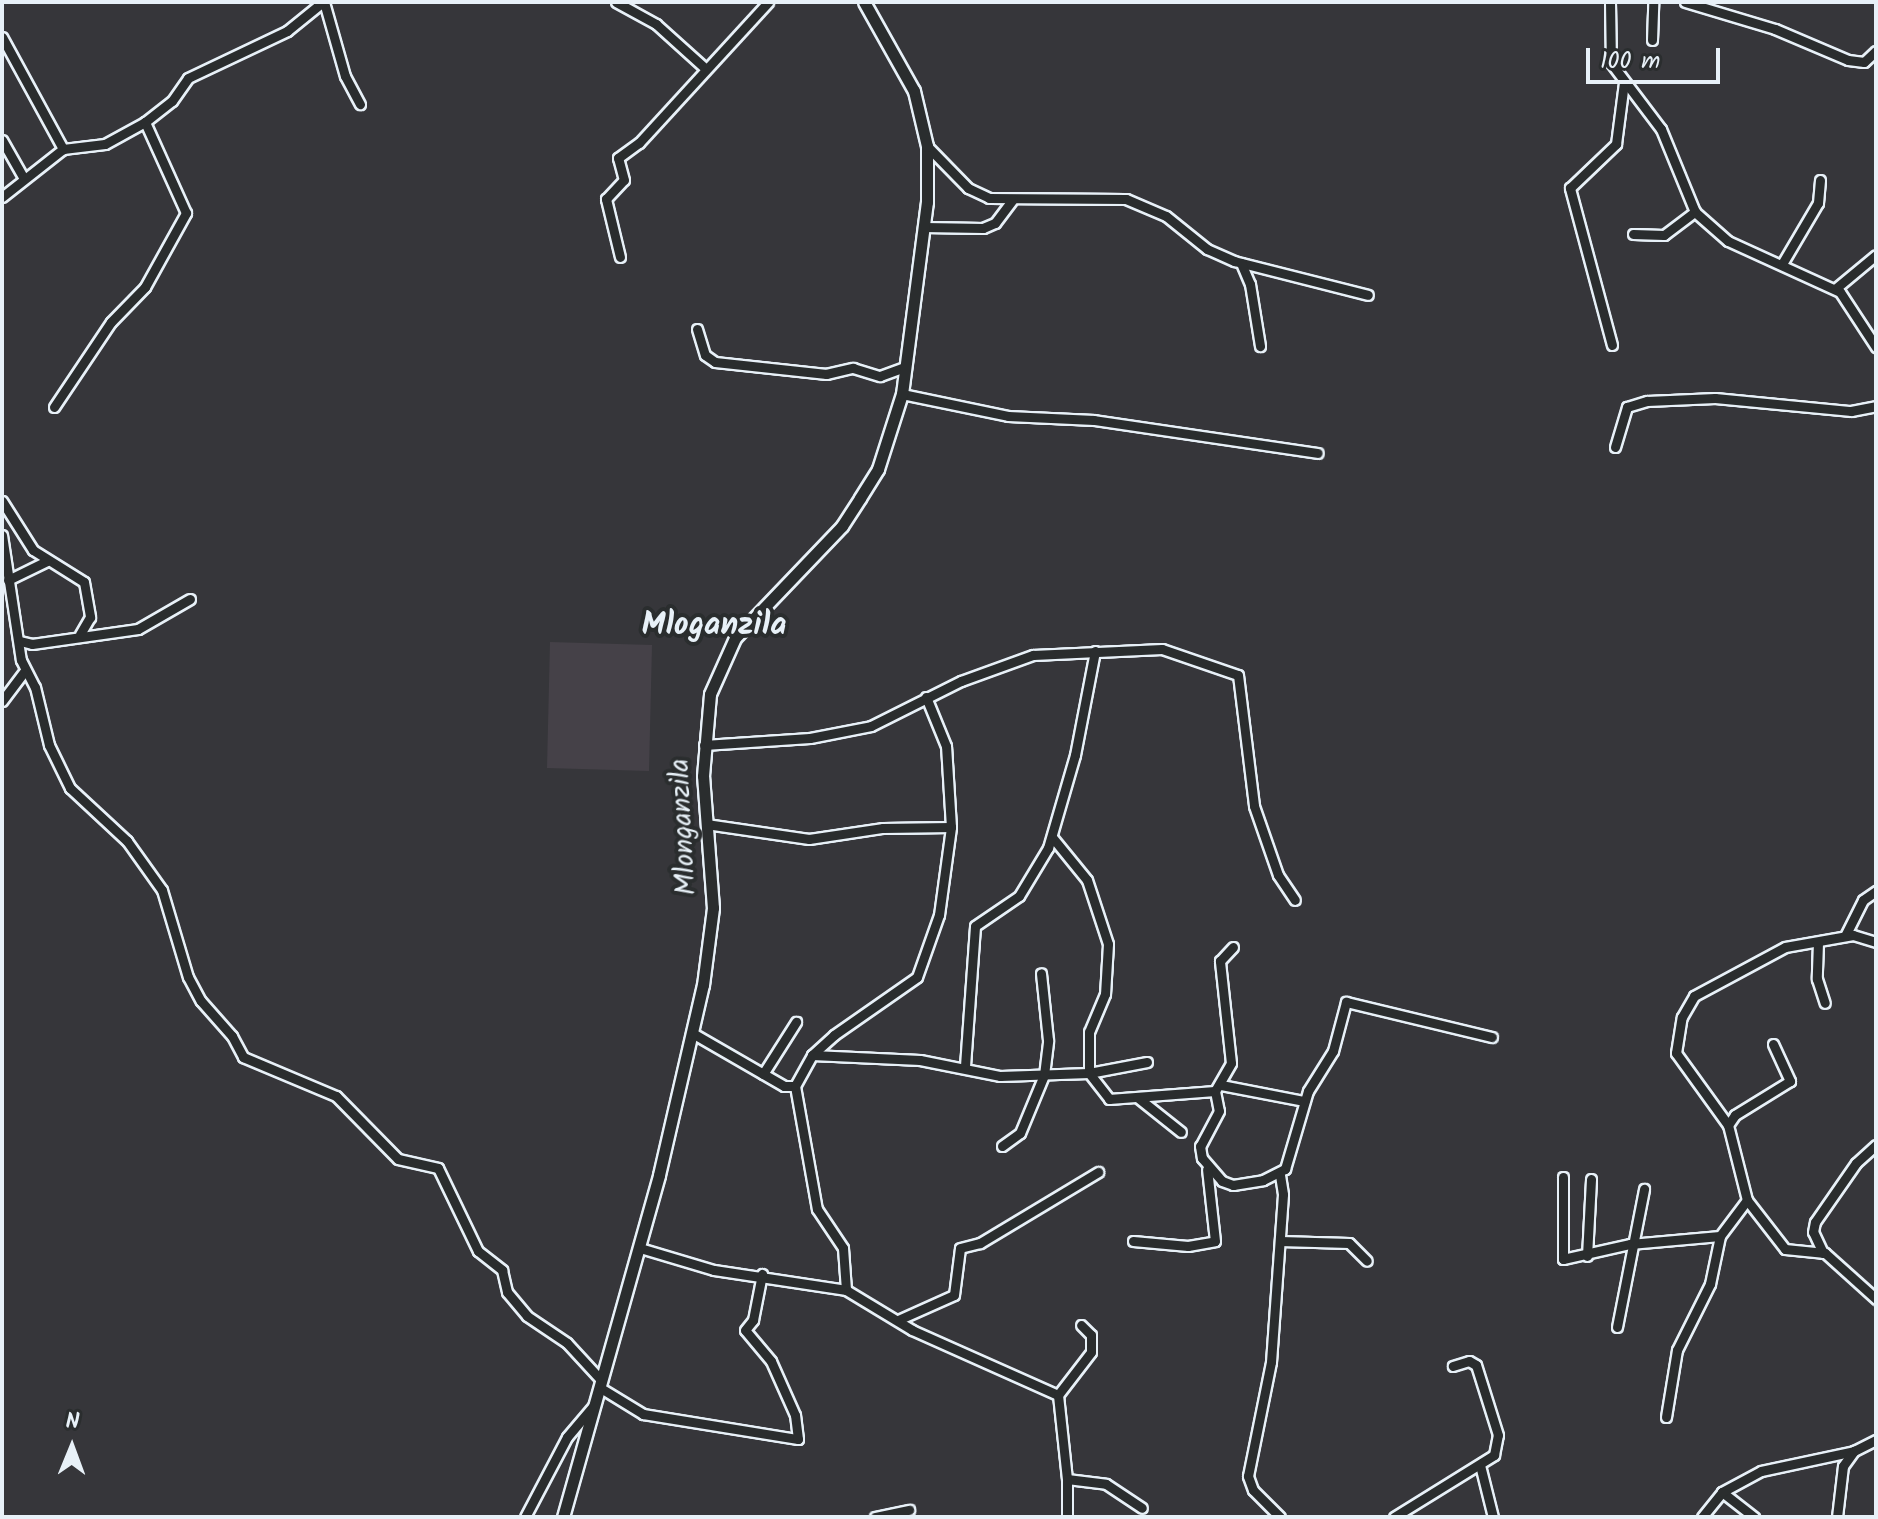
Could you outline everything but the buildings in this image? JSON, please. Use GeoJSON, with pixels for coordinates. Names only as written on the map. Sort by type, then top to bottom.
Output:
{"type":"FeatureCollection","features":[{"type":"Feature","properties":{"kind":"street"},"geometry":{"type":"LineString","coordinates":[[616,2],[656,24],[706,69]]}},
{"type":"Feature","properties":{"kind":"street"},"geometry":{"type":"LineString","coordinates":[[620,257],[606,199],[624,180],[618,158],[639,143],[768,2]]}},
{"type":"Feature","properties":{"kind":"street","name":"Mlonganzila"},"geometry":{"type":"LineString","coordinates":[[563,1517],[640,1248],[694,1034],[713,908],[704,745],[710,694],[723,657],[758,610],[842,526],[878,469],[902,394],[924,227],[927,146],[914,91],[864,2]]}},
{"type":"Feature","properties":{"kind":"street"},"geometry":{"type":"LineString","coordinates":[[1610,2],[1608,54],[1624,82],[1661,129],[1695,212],[1717,235],[1835,289],[1876,347]]}},
{"type":"Feature","properties":{"kind":"street"},"geometry":{"type":"LineString","coordinates":[[1652,40],[1653,2]]}},
{"type":"Feature","properties":{"kind":"street"},"geometry":{"type":"LineString","coordinates":[[1685,2],[1775,29],[1848,60],[1864,62],[1876,51]]}},
{"type":"Feature","properties":{"kind":"street"},"geometry":{"type":"LineString","coordinates":[[2,197],[23,177],[63,149],[105,144],[145,122],[172,101],[188,78],[287,31],[321,3],[345,76],[360,104]]}},
{"type":"Feature","properties":{"kind":"street"},"geometry":{"type":"LineString","coordinates":[[2,37],[63,149]]}},
{"type":"Feature","properties":{"kind":"street"},"geometry":{"type":"LineString","coordinates":[[1612,345],[1570,188],[1616,144],[1624,82]]}},
{"type":"Feature","properties":{"kind":"street"},"geometry":{"type":"LineString","coordinates":[[54,407],[111,322],[145,287],[186,213],[145,122]]}},
{"type":"Feature","properties":{"kind":"street"},"geometry":{"type":"LineString","coordinates":[[2,140],[23,177]]}},
{"type":"Feature","properties":{"kind":"street"},"geometry":{"type":"LineString","coordinates":[[927,146],[968,188],[989,198],[1101,198],[1141,203],[1166,216],[1207,249],[1241,263],[1368,295]]}},
{"type":"Feature","properties":{"kind":"street"},"geometry":{"type":"LineString","coordinates":[[1782,264],[1818,203],[1820,180]]}},
{"type":"Feature","properties":{"kind":"street"},"geometry":{"type":"LineString","coordinates":[[924,227],[983,228],[995,223],[1013,199]]}},
{"type":"Feature","properties":{"kind":"street"},"geometry":{"type":"LineString","coordinates":[[1633,234],[1664,235],[1695,212]]}},
{"type":"Feature","properties":{"kind":"street"},"geometry":{"type":"LineString","coordinates":[[1835,289],[1876,255]]}},
{"type":"Feature","properties":{"kind":"street"},"geometry":{"type":"LineString","coordinates":[[1241,263],[1250,284],[1260,346]]}},
{"type":"Feature","properties":{"kind":"street"},"geometry":{"type":"LineString","coordinates":[[697,329],[705,355],[715,362],[826,374],[853,368],[880,376],[905,367]]}},
{"type":"Feature","properties":{"kind":"street"},"geometry":{"type":"LineString","coordinates":[[902,394],[1008,416],[1094,420],[1318,453]]}},
{"type":"Feature","properties":{"kind":"street"},"geometry":{"type":"LineString","coordinates":[[1615,447],[1627,407],[1647,401],[1715,398],[1851,411],[1876,406]]}},
{"type":"Feature","properties":{"kind":"street"},"geometry":{"type":"LineString","coordinates":[[2,501],[29,544],[47,561],[84,582],[90,617],[80,634]]}},
{"type":"Feature","properties":{"kind":"street"},"geometry":{"type":"LineString","coordinates":[[2,535],[24,672],[35,687],[46,735],[66,783],[127,841],[156,881],[190,983],[232,1036],[239,1053],[336,1096],[398,1159],[436,1166],[478,1251],[502,1270],[507,1292],[527,1316],[567,1343],[600,1384],[643,1414],[798,1439],[797,1421],[771,1361],[745,1330],[762,1274]]}},
{"type":"Feature","properties":{"kind":"street"},"geometry":{"type":"LineString","coordinates":[[8,580],[47,561]]}},
{"type":"Feature","properties":{"kind":"street"},"geometry":{"type":"LineString","coordinates":[[20,641],[32,644],[80,634],[138,629],[190,599]]}},
{"type":"Feature","properties":{"kind":"street"},"geometry":{"type":"LineString","coordinates":[[704,745],[858,729],[926,697],[1033,655],[1095,651],[1142,653],[1162,649],[1238,675],[1254,806],[1277,859],[1278,875],[1295,900]]}},
{"type":"Feature","properties":{"kind":"street"},"geometry":{"type":"LineString","coordinates":[[965,1066],[975,926],[1019,896],[1052,837],[1075,755],[1095,651]]}},
{"type":"Feature","properties":{"kind":"street"},"geometry":{"type":"LineString","coordinates":[[2,701],[24,672]]}},
{"type":"Feature","properties":{"kind":"street"},"geometry":{"type":"LineString","coordinates":[[846,1290],[843,1248],[817,1209],[795,1086],[812,1055],[917,977],[939,915],[951,827],[946,746],[926,697]]}},
{"type":"Feature","properties":{"kind":"street"},"geometry":{"type":"LineString","coordinates":[[706,824],[809,839],[883,828],[951,827]]}},
{"type":"Feature","properties":{"kind":"street"},"geometry":{"type":"LineString","coordinates":[[1052,837],[1087,880],[1106,929],[1107,985],[1089,1032],[1089,1073],[1106,1098],[1218,1088],[1304,1101]]}},
{"type":"Feature","properties":{"kind":"street"},"geometry":{"type":"LineString","coordinates":[[1845,936],[1863,900],[1876,891]]}},
{"type":"Feature","properties":{"kind":"street"},"geometry":{"type":"LineString","coordinates":[[1823,1253],[1785,1249],[1747,1200],[1728,1125],[1676,1053],[1682,1017],[1705,986],[1777,950],[1845,936],[1876,942]]}},
{"type":"Feature","properties":{"kind":"street"},"geometry":{"type":"LineString","coordinates":[[1818,942],[1817,979],[1825,1003]]}},
{"type":"Feature","properties":{"kind":"street"},"geometry":{"type":"LineString","coordinates":[[1133,1241],[1188,1246],[1215,1241],[1206,1166],[1200,1150],[1219,1111],[1218,1088],[1232,1052],[1220,961],[1233,947]]}},
{"type":"Feature","properties":{"kind":"street"},"geometry":{"type":"LineString","coordinates":[[1002,1146],[1020,1133],[1044,1075],[1048,1040],[1041,973]]}},
{"type":"Feature","properties":{"kind":"street"},"geometry":{"type":"LineString","coordinates":[[1280,1517],[1253,1490],[1248,1476],[1268,1382],[1280,1241],[1280,1175],[1304,1101],[1333,1051],[1346,1002],[1492,1037]]}},
{"type":"Feature","properties":{"kind":"street"},"geometry":{"type":"LineString","coordinates":[[763,1074],[796,1022]]}},
{"type":"Feature","properties":{"kind":"street"},"geometry":{"type":"LineString","coordinates":[[694,1034],[784,1086],[795,1086]]}},
{"type":"Feature","properties":{"kind":"street"},"geometry":{"type":"LineString","coordinates":[[1728,1125],[1735,1115],[1790,1081],[1773,1044]]}},
{"type":"Feature","properties":{"kind":"street"},"geometry":{"type":"LineString","coordinates":[[812,1055],[965,1066],[1000,1076],[1089,1073],[1147,1062]]}},
{"type":"Feature","properties":{"kind":"street"},"geometry":{"type":"LineString","coordinates":[[1137,1097],[1181,1132]]}},
{"type":"Feature","properties":{"kind":"street"},"geometry":{"type":"LineString","coordinates":[[1874,1149],[1814,1224],[1823,1253],[1876,1299]]}},
{"type":"Feature","properties":{"kind":"street"},"geometry":{"type":"LineString","coordinates":[[1206,1166],[1233,1185],[1280,1175]]}},
{"type":"Feature","properties":{"kind":"street"},"geometry":{"type":"LineString","coordinates":[[898,1320],[954,1295],[960,1248],[980,1243],[1098,1172]]}},
{"type":"Feature","properties":{"kind":"street"},"geometry":{"type":"LineString","coordinates":[[1563,1177],[1561,1257],[1587,1256],[1630,1244],[1720,1236]]}},
{"type":"Feature","properties":{"kind":"street"},"geometry":{"type":"LineString","coordinates":[[1587,1256],[1591,1179]]}},
{"type":"Feature","properties":{"kind":"street"},"geometry":{"type":"LineString","coordinates":[[1617,1327],[1630,1244],[1644,1189]]}},
{"type":"Feature","properties":{"kind":"street"},"geometry":{"type":"LineString","coordinates":[[1666,1417],[1672,1364],[1710,1284],[1720,1236],[1747,1200]]}},
{"type":"Feature","properties":{"kind":"street"},"geometry":{"type":"LineString","coordinates":[[1280,1241],[1349,1243],[1367,1261]]}},
{"type":"Feature","properties":{"kind":"street"},"geometry":{"type":"LineString","coordinates":[[640,1248],[714,1270],[762,1274],[846,1290],[898,1320],[1058,1395]]}},
{"type":"Feature","properties":{"kind":"street"},"geometry":{"type":"LineString","coordinates":[[1067,1517],[1067,1479],[1058,1395],[1091,1352],[1091,1335],[1081,1325]]}},
{"type":"Feature","properties":{"kind":"street"},"geometry":{"type":"LineString","coordinates":[[1394,1517],[1494,1455],[1498,1435],[1476,1365],[1469,1361],[1453,1366]]}},
{"type":"Feature","properties":{"kind":"street"},"geometry":{"type":"LineString","coordinates":[[525,1517],[567,1437],[595,1404]]}},
{"type":"Feature","properties":{"kind":"street"},"geometry":{"type":"LineString","coordinates":[[1702,1517],[1722,1492],[1761,1471],[1854,1451],[1876,1440]]}},
{"type":"Feature","properties":{"kind":"street"},"geometry":{"type":"LineString","coordinates":[[1837,1517],[1839,1475],[1854,1451]]}},
{"type":"Feature","properties":{"kind":"street"},"geometry":{"type":"LineString","coordinates":[[1480,1465],[1493,1517]]}},
{"type":"Feature","properties":{"kind":"street"},"geometry":{"type":"LineString","coordinates":[[1067,1479],[1106,1484],[1142,1508]]}},
{"type":"Feature","properties":{"kind":"street"},"geometry":{"type":"LineString","coordinates":[[1722,1492],[1754,1517]]}},
{"type":"Feature","properties":{"kind":"street"},"geometry":{"type":"LineString","coordinates":[[875,1517],[909,1510]]}},
{"type":"Feature","properties":{"kind":"shaded area"},"geometry":{"type":"Polygon","coordinates":[[[550,642],[652,645],[649,771],[547,768],[550,642]]]}},
{"type":"Feature","properties":{"kind":"district","name":"Mloganzila"},"geometry":{"type":"Point","coordinates":[714,626]}}]}
